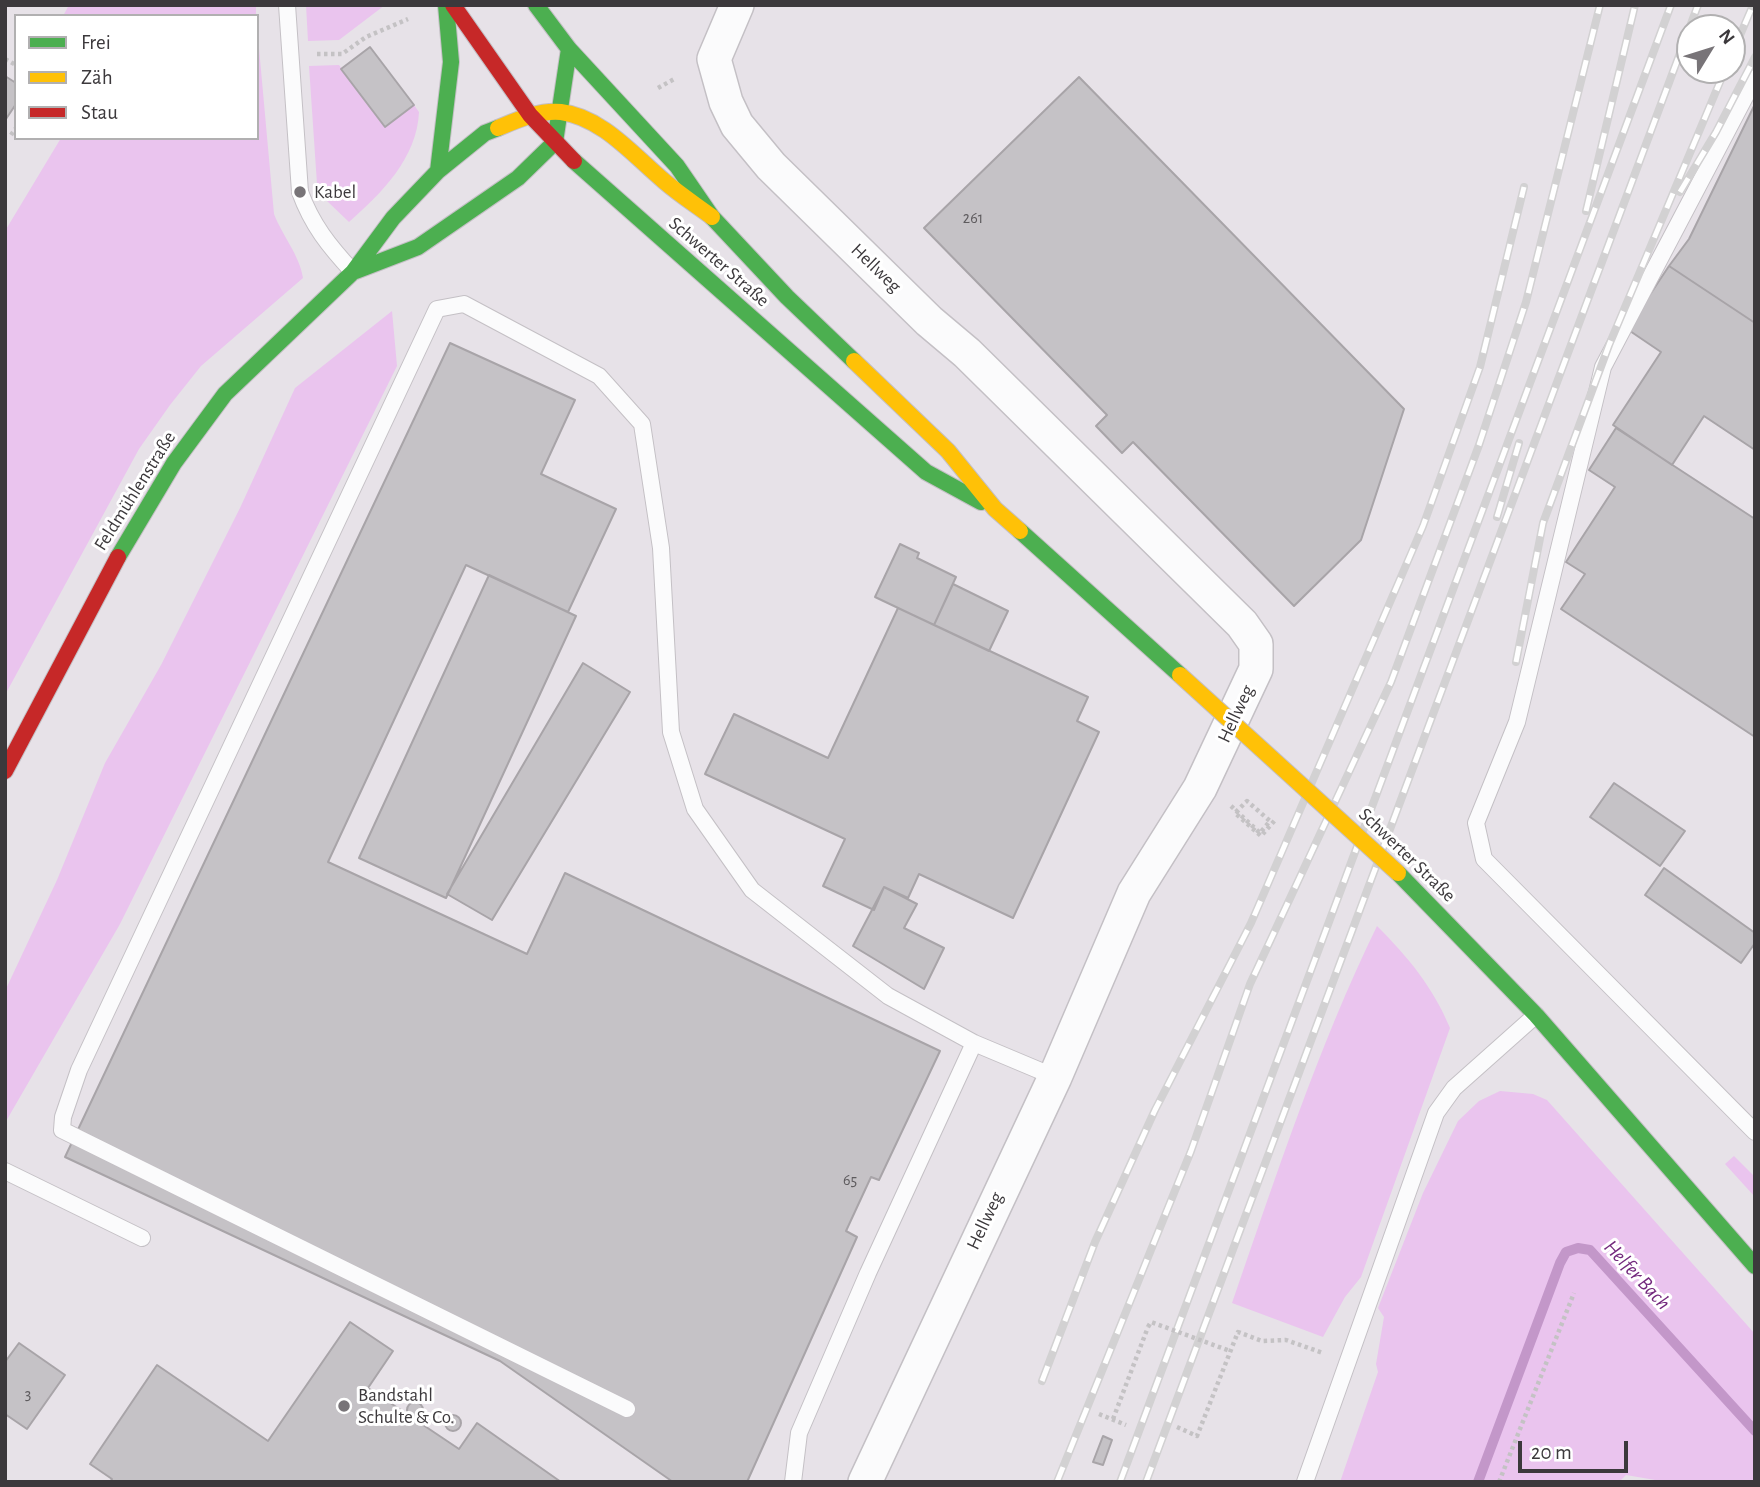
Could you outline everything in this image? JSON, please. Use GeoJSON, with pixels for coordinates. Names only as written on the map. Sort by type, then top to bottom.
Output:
{"type":"FeatureCollection","features":[{"type":"Feature","properties":{"kind":"main road"},"geometry":{"type":"LineString","coordinates":[[438,171],[450,73],[446,5]]}},
{"type":"Feature","properties":{"kind":"main road","name":"Schwerter Straße"},"geometry":{"type":"LineString","coordinates":[[453,5],[530,115],[607,192],[926,472],[995,509]]}},
{"type":"Feature","properties":{"kind":"main road","name":"Schwerter Straße"},"geometry":{"type":"LineString","coordinates":[[536,5],[569,49],[677,166],[712,218],[787,297],[948,450],[995,509],[1398,873],[1536,1015],[1755,1266]]}},
{"type":"Feature","properties":{"kind":"main road"},"geometry":{"type":"LineString","coordinates":[[555,142],[569,49]]}},
{"type":"Feature","properties":{"kind":"main road","name":"Feldmühlenstraße"},"geometry":{"type":"LineString","coordinates":[[5,771],[135,524],[174,463],[225,394],[353,272],[393,218],[438,171],[485,133],[530,115],[560,112],[587,120],[610,135],[712,218]]}},
{"type":"Feature","properties":{"kind":"main road","name":"Feldmühlenstraße"},"geometry":{"type":"LineString","coordinates":[[353,272],[418,247],[518,178],[555,142]]}},
{"type":"Feature","properties":{"kind":"street","name":"Hellweg"},"geometry":{"type":"LineString","coordinates":[[737,5],[714,59],[726,102],[737,125],[771,166],[929,321],[967,353],[1242,624],[1256,645],[1256,669],[1225,737],[1200,788],[1134,893],[1055,1077],[865,1482]]}},
{"type":"Feature","properties":{"kind":"lane"},"geometry":{"type":"LineString","coordinates":[[286,5],[300,192],[310,220],[321,237],[353,272]]}},
{"type":"Feature","properties":{"kind":"lane"},"geometry":{"type":"LineString","coordinates":[[1755,78],[1603,367],[1517,722],[1476,822],[1484,859],[1755,1132]]}},
{"type":"Feature","properties":{"kind":"lane"},"geometry":{"type":"LineString","coordinates":[[627,1409],[62,1130],[62,1117],[79,1070],[437,309],[464,304],[599,376],[642,424],[661,548],[671,732],[695,809],[752,890],[888,996],[974,1043],[1055,1077]]}},
{"type":"Feature","properties":{"kind":"lane"},"geometry":{"type":"LineString","coordinates":[[1305,1482],[1436,1113],[1454,1088],[1536,1015]]}},
{"type":"Feature","properties":{"kind":"lane"},"geometry":{"type":"LineString","coordinates":[[793,1482],[799,1433],[868,1273],[974,1043]]}},
{"type":"Feature","properties":{"kind":"lane"},"geometry":{"type":"LineString","coordinates":[[5,1171],[142,1237]]}},
{"type":"Feature","properties":{"kind":"path"},"geometry":{"type":"LineString","coordinates":[[308,54],[342,54],[366,37],[408,19]]}},
{"type":"Feature","properties":{"kind":"path"},"geometry":{"type":"LineString","coordinates":[[11,135],[14,131]]}},
{"type":"Feature","properties":{"kind":"path"},"geometry":{"type":"LineString","coordinates":[[1239,815],[1260,833],[1270,821],[1247,801],[1236,813],[1261,836],[1276,819]]}},
{"type":"Feature","properties":{"kind":"path"},"geometry":{"type":"LineString","coordinates":[[1499,1482],[1574,1293]]}},
{"type":"Feature","properties":{"kind":"path"},"geometry":{"type":"LineString","coordinates":[[1113,1419],[1150,1322],[1230,1352]]}},
{"type":"Feature","properties":{"kind":"path"},"geometry":{"type":"LineString","coordinates":[[1177,1427],[1197,1436],[1238,1332],[1262,1340],[1286,1340],[1348,1361]]}},
{"type":"Feature","properties":{"kind":"path"},"geometry":{"type":"LineString","coordinates":[[1099,1414],[1126,1425]]}},
{"type":"Feature","properties":{"kind":"shaded area"},"geometry":{"type":"Polygon","coordinates":[[[69,5],[256,5],[256,14],[64,14],[69,5]]]}},
{"type":"Feature","properties":{"kind":"shaded area"},"geometry":{"type":"Polygon","coordinates":[[[306,5],[385,5],[339,40],[308,41],[306,5]]]}},
{"type":"Feature","properties":{"kind":"shaded area"},"geometry":{"type":"Polygon","coordinates":[[[259,48],[274,214],[303,278],[201,366],[170,405],[139,449],[5,695],[5,231],[60,140],[259,140],[259,48]]]}},
{"type":"Feature","properties":{"kind":"shaded area"},"geometry":{"type":"Polygon","coordinates":[[[339,65],[385,127],[414,105],[419,112],[417,129],[405,159],[385,187],[349,222],[327,201],[317,184],[309,66],[339,65]]]}},
{"type":"Feature","properties":{"kind":"shaded area"},"geometry":{"type":"Polygon","coordinates":[[[392,311],[397,366],[120,924],[5,1123],[5,991],[57,880],[105,763],[161,665],[240,508],[295,388],[392,311]]]}},
{"type":"Feature","properties":{"kind":"shaded area"},"geometry":{"type":"Polygon","coordinates":[[[1377,926],[1419,973],[1450,1028],[1361,1277],[1345,1297],[1323,1337],[1232,1303],[1317,1065],[1377,926]]]}},
{"type":"Feature","properties":{"kind":"shaded area"},"geometry":{"type":"Polygon","coordinates":[[[1500,1091],[1533,1094],[1547,1100],[1755,1334],[1755,1482],[1667,1482],[1626,1475],[1619,1482],[1340,1482],[1378,1372],[1376,1364],[1384,1317],[1378,1308],[1423,1193],[1458,1121],[1479,1101],[1500,1091]]]}},
{"type":"Feature","properties":{"kind":"shaded area"},"geometry":{"type":"Polygon","coordinates":[[[1734,1156],[1755,1177],[1755,1197],[1725,1164],[1734,1156]]]}},
{"type":"Feature","properties":{"kind":"building"},"geometry":{"type":"Polygon","coordinates":[[[370,47],[414,105],[385,127],[341,69],[370,47]]]}},
{"type":"Feature","properties":{"kind":"building"},"geometry":{"type":"Polygon","coordinates":[[[5,76],[14,82],[14,107],[6,119],[5,76]]]}},
{"type":"Feature","properties":{"kind":"building"},"geometry":{"type":"Polygon","coordinates":[[[1079,77],[1404,409],[1361,540],[1294,606],[1133,442],[1122,453],[1096,426],[1107,415],[924,228],[1079,77]]]}},
{"type":"Feature","properties":{"kind":"building"},"geometry":{"type":"Polygon","coordinates":[[[1755,104],[1755,323],[1669,266],[1689,239],[1755,104]]]}},
{"type":"Feature","properties":{"kind":"building"},"geometry":{"type":"Polygon","coordinates":[[[1669,266],[1755,323],[1755,450],[1704,416],[1672,465],[1613,425],[1661,352],[1627,329],[1669,266]]]}},
{"type":"Feature","properties":{"kind":"building"},"geometry":{"type":"Polygon","coordinates":[[[450,343],[575,400],[541,474],[616,509],[568,612],[466,565],[328,862],[527,954],[565,873],[940,1051],[879,1180],[871,1177],[846,1231],[857,1237],[747,1482],[673,1482],[500,1361],[65,1157],[450,343]]]}},
{"type":"Feature","properties":{"kind":"building"},"geometry":{"type":"Polygon","coordinates":[[[1616,428],[1755,519],[1755,737],[1561,609],[1585,574],[1566,562],[1615,487],[1589,470],[1616,428]]]}},
{"type":"Feature","properties":{"kind":"building"},"geometry":{"type":"Polygon","coordinates":[[[900,544],[919,553],[917,558],[956,577],[934,625],[875,597],[900,544]]]}},
{"type":"Feature","properties":{"kind":"building"},"geometry":{"type":"Polygon","coordinates":[[[489,575],[576,616],[446,898],[359,858],[489,575]]]}},
{"type":"Feature","properties":{"kind":"building"},"geometry":{"type":"Polygon","coordinates":[[[953,584],[1008,611],[989,651],[934,625],[953,584]]]}},
{"type":"Feature","properties":{"kind":"building"},"geometry":{"type":"Polygon","coordinates":[[[898,608],[1088,697],[1077,721],[1099,732],[1013,918],[919,874],[908,898],[884,887],[874,910],[823,886],[845,839],[705,774],[734,714],[828,758],[898,608]]]}},
{"type":"Feature","properties":{"kind":"building"},"geometry":{"type":"Polygon","coordinates":[[[583,663],[630,692],[492,920],[447,894],[583,663]]]}},
{"type":"Feature","properties":{"kind":"building"},"geometry":{"type":"Polygon","coordinates":[[[1614,783],[1685,831],[1660,866],[1590,817],[1614,783]]]}},
{"type":"Feature","properties":{"kind":"building"},"geometry":{"type":"Polygon","coordinates":[[[1664,868],[1755,933],[1755,943],[1741,963],[1645,895],[1664,868]]]}},
{"type":"Feature","properties":{"kind":"building"},"geometry":{"type":"Polygon","coordinates":[[[884,887],[917,904],[904,928],[944,948],[924,989],[853,946],[884,887]]]}},
{"type":"Feature","properties":{"kind":"building","name":"Bandstahl Schulte & Co."},"geometry":{"type":"Polygon","coordinates":[[[350,1322],[393,1351],[368,1388],[459,1449],[477,1423],[561,1482],[110,1482],[112,1479],[90,1464],[157,1365],[268,1441],[350,1322]]]}},
{"type":"Feature","properties":{"kind":"building"},"geometry":{"type":"Polygon","coordinates":[[[19,1343],[65,1375],[27,1429],[5,1414],[5,1362],[19,1343]]]}},
{"type":"Feature","properties":{"kind":"building"},"geometry":{"type":"Polygon","coordinates":[[[415,1402],[423,1410],[415,1418],[407,1410],[415,1402]]]}},
{"type":"Feature","properties":{"kind":"building"},"geometry":{"type":"Polygon","coordinates":[[[453,1415],[461,1423],[453,1431],[445,1423],[453,1415]]]}},
{"type":"Feature","properties":{"kind":"building"},"geometry":{"type":"Polygon","coordinates":[[[1103,1436],[1112,1440],[1103,1465],[1093,1462],[1103,1436]]]}},
{"type":"Feature","properties":{"kind":"waterway","name":"Helfer Bach"},"geometry":{"type":"LineString","coordinates":[[1478,1482],[1560,1263],[1566,1252],[1578,1248],[1590,1250],[1755,1431]]}},
{"type":"Feature","properties":{"kind":"railway"},"geometry":{"type":"LineString","coordinates":[[1057,1482],[1191,1151],[1250,984],[1391,682],[1479,445],[1526,302],[1600,5]]}},
{"type":"Feature","properties":{"kind":"railway"},"geometry":{"type":"LineString","coordinates":[[1586,211],[1635,5]]}},
{"type":"Feature","properties":{"kind":"railway"},"geometry":{"type":"LineString","coordinates":[[1120,1482],[1671,5]]}},
{"type":"Feature","properties":{"kind":"railway"},"geometry":{"type":"LineString","coordinates":[[1146,1482],[1698,5]]}},
{"type":"Feature","properties":{"kind":"railway"},"geometry":{"type":"LineString","coordinates":[[1746,21],[1753,5]]}},
{"type":"Feature","properties":{"kind":"railway"},"geometry":{"type":"LineString","coordinates":[[1680,192],[1716,132],[1755,57]]}},
{"type":"Feature","properties":{"kind":"railway"},"geometry":{"type":"LineString","coordinates":[[1516,662],[1543,523],[1609,345],[1719,84]]}},
{"type":"Feature","properties":{"kind":"railway"},"geometry":{"type":"LineString","coordinates":[[1042,1381],[1095,1242],[1155,1110],[1251,923],[1423,526],[1480,367],[1524,187]]}},
{"type":"Feature","properties":{"kind":"railway"},"geometry":{"type":"LineString","coordinates":[[1497,517],[1519,443]]}},
{"type":"Feature","properties":{"kind":"traffic: fast"},"geometry":{"type":"LineString","coordinates":[[438,171],[451,62],[446,5]]}},
{"type":"Feature","properties":{"kind":"traffic: fast"},"geometry":{"type":"LineString","coordinates":[[536,5],[569,49],[677,166],[712,217],[787,297],[854,361]]}},
{"type":"Feature","properties":{"kind":"traffic: fast"},"geometry":{"type":"LineString","coordinates":[[353,272],[418,247],[518,178],[555,142],[569,49]]}},
{"type":"Feature","properties":{"kind":"traffic: fast"},"geometry":{"type":"LineString","coordinates":[[118,557],[174,463],[225,394],[353,272],[393,218],[438,171],[485,133],[498,128]]}},
{"type":"Feature","properties":{"kind":"traffic: fast"},"geometry":{"type":"LineString","coordinates":[[574,161],[926,472],[981,502]]}},
{"type":"Feature","properties":{"kind":"traffic: fast"},"geometry":{"type":"LineString","coordinates":[[1020,531],[1180,675]]}},
{"type":"Feature","properties":{"kind":"traffic: fast"},"geometry":{"type":"LineString","coordinates":[[1398,873],[1536,1015],[1755,1266]]}},
{"type":"Feature","properties":{"kind":"traffic: slow"},"geometry":{"type":"LineString","coordinates":[[498,128],[528,116],[545,113],[576,115],[604,129],[670,186],[712,217]]}},
{"type":"Feature","properties":{"kind":"traffic: slow"},"geometry":{"type":"LineString","coordinates":[[854,361],[948,451],[995,509],[1020,531]]}},
{"type":"Feature","properties":{"kind":"traffic: slow"},"geometry":{"type":"LineString","coordinates":[[1180,675],[1398,873]]}},
{"type":"Feature","properties":{"kind":"traffic: jam"},"geometry":{"type":"LineString","coordinates":[[453,5],[530,115],[574,161]]}},
{"type":"Feature","properties":{"kind":"traffic: jam"},"geometry":{"type":"LineString","coordinates":[[5,771],[118,557]]}},
{"type":"Feature","properties":{"kind":"place","name":"Kabel"},"geometry":{"type":"Point","coordinates":[300,192]}},
{"type":"Feature","properties":{"kind":"place","name":"Bandstahl Schulte & Co."},"geometry":{"type":"Point","coordinates":[344,1406]}}]}
